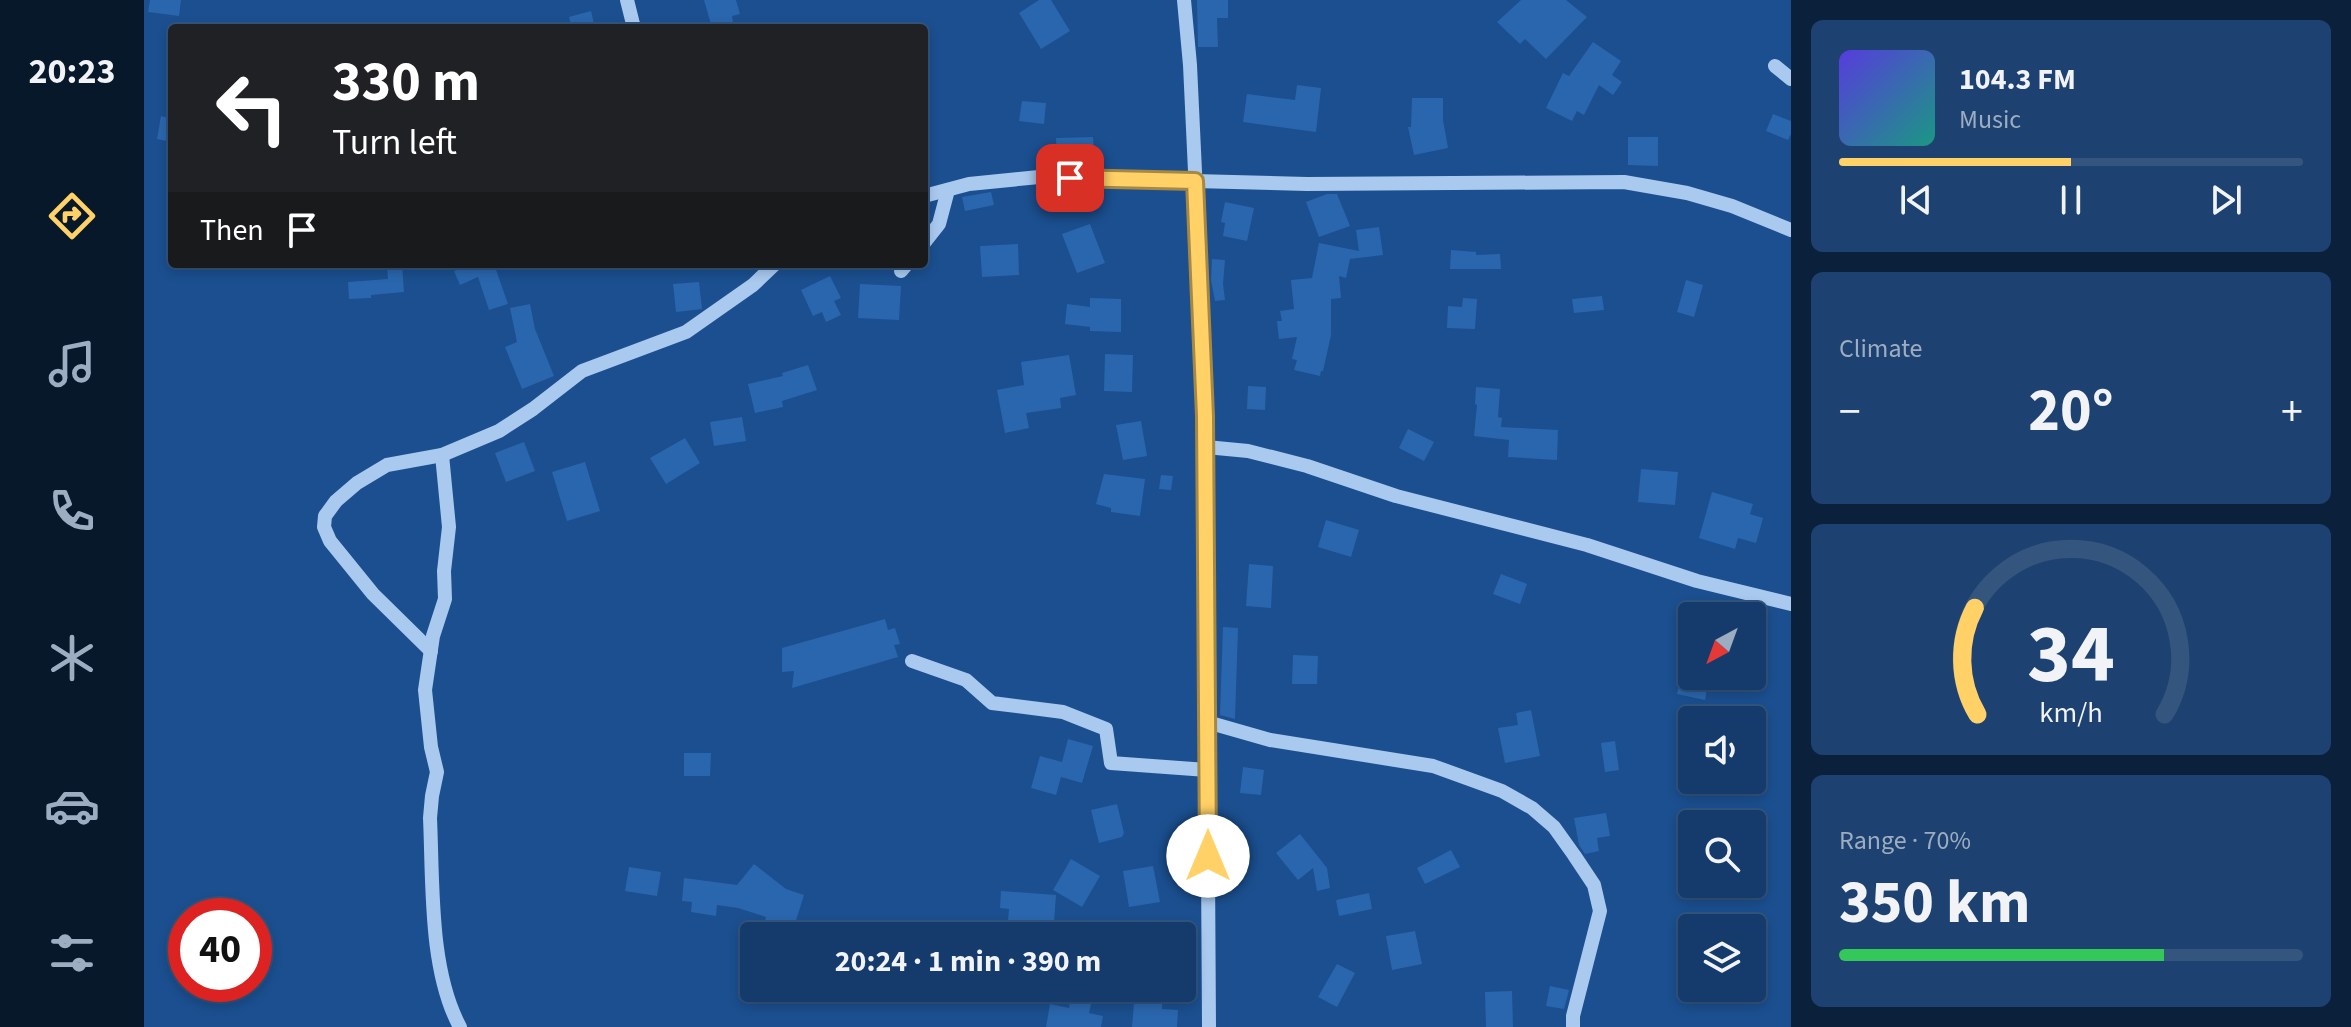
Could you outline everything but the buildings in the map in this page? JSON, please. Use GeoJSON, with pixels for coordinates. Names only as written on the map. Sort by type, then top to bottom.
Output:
{"type":"FeatureCollection","features":[{"type":"Feature","properties":{"kind":"street"},"geometry":{"type":"LineString","coordinates":[[627,0],[633,24]]}},
{"type":"Feature","properties":{"kind":"street"},"geometry":{"type":"LineString","coordinates":[[1184,0],[1190,65],[1206,447],[1209,1027]]}},
{"type":"Feature","properties":{"kind":"street"},"geometry":{"type":"LineString","coordinates":[[1775,66],[1791,79]]}},
{"type":"Feature","properties":{"kind":"street"},"geometry":{"type":"LineString","coordinates":[[928,195],[969,184],[1039,177],[1413,185],[1624,182],[1732,206],[1791,230]]}},
{"type":"Feature","properties":{"kind":"street"},"geometry":{"type":"LineString","coordinates":[[928,238],[939,224],[948,190]]}},
{"type":"Feature","properties":{"kind":"street"},"geometry":{"type":"LineString","coordinates":[[431,651],[373,594],[330,541],[324,527],[325,516],[336,501],[357,483],[387,465],[442,455],[499,431],[582,371],[686,332],[753,285],[771,268]]}},
{"type":"Feature","properties":{"kind":"street"},"geometry":{"type":"LineString","coordinates":[[1206,447],[1248,451],[1307,466],[1396,496],[1587,545],[1697,581],[1791,604]]}},
{"type":"Feature","properties":{"kind":"street"},"geometry":{"type":"LineString","coordinates":[[442,455],[449,527],[444,571],[445,599],[433,636],[425,690],[437,772],[430,818],[439,967],[460,1027]]}},
{"type":"Feature","properties":{"kind":"street"},"geometry":{"type":"LineString","coordinates":[[912,661],[966,680],[992,703],[1063,712],[1106,729],[1111,763],[1207,770]]}},
{"type":"Feature","properties":{"kind":"street"},"geometry":{"type":"LineString","coordinates":[[1207,722],[1270,740],[1433,766],[1502,791],[1532,808],[1554,827],[1594,885],[1600,911],[1573,1016],[1573,1027]]}},
{"type":"Feature","properties":{"kind":"route"},"geometry":{"type":"LineString","coordinates":[[1070,178],[1195,181],[1205,384],[1208,856]]}}]}
